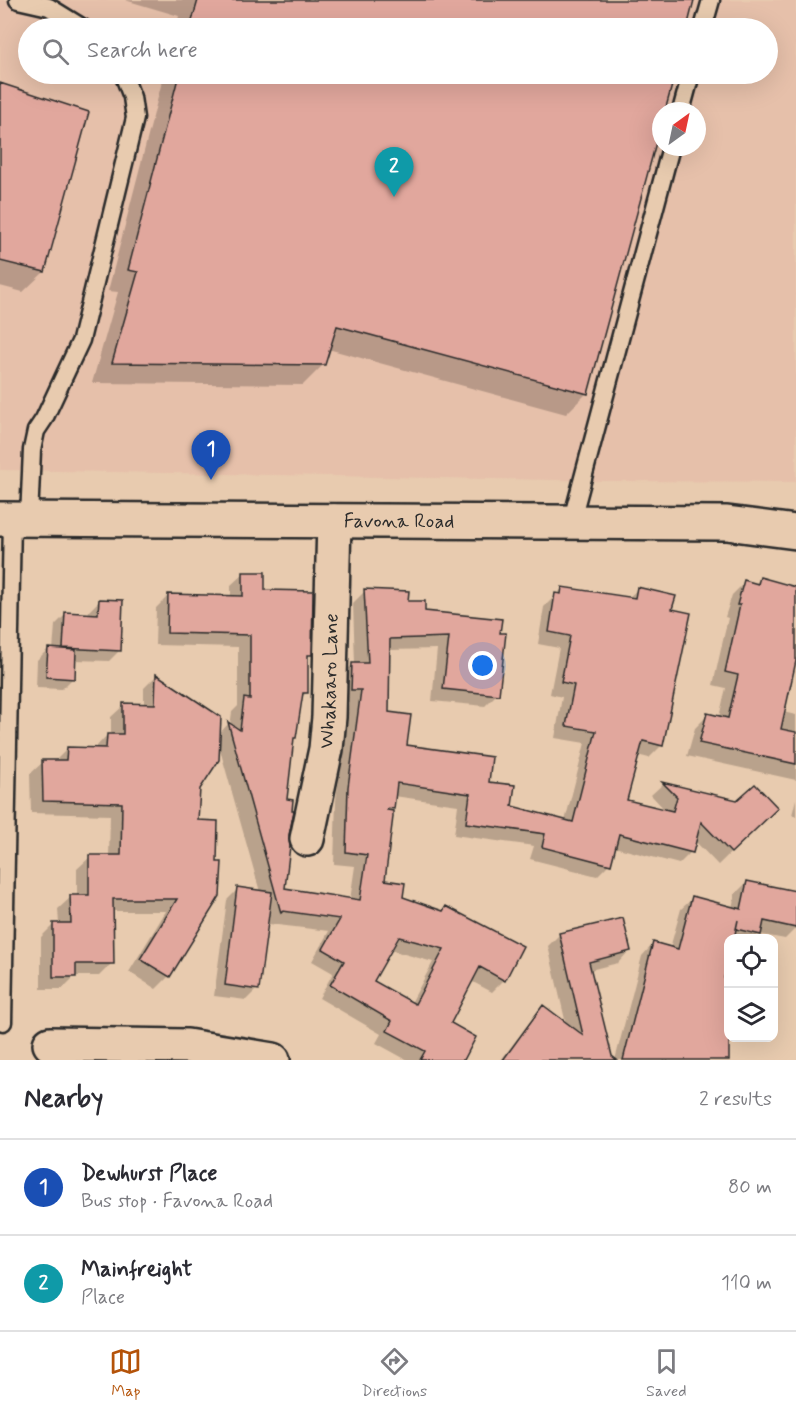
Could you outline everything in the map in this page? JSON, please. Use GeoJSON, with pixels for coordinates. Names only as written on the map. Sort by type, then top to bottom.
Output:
{"type":"FeatureCollection","features":[{"type":"Feature","properties":{"kind":"main road","name":"Favona Road"},"geometry":{"type":"LineString","coordinates":[[14,519],[727,523],[796,532]]}},
{"type":"Feature","properties":{"kind":"main road","name":"Whakaaro Lane"},"geometry":{"type":"LineString","coordinates":[[307,839],[326,749],[329,717],[334,521]]}},
{"type":"Feature","properties":{"kind":"main road"},"geometry":{"type":"LineString","coordinates":[[50,1044],[187,1046],[273,1060]]}},
{"type":"Feature","properties":{"kind":"lane"},"geometry":{"type":"LineString","coordinates":[[18,0],[49,7],[67,18]]}},
{"type":"Feature","properties":{"kind":"lane"},"geometry":{"type":"LineString","coordinates":[[706,18],[711,0]]}},
{"type":"Feature","properties":{"kind":"lane"},"geometry":{"type":"LineString","coordinates":[[3,1022],[14,519],[36,431],[44,419],[81,340],[135,118],[132,97],[127,84]]}},
{"type":"Feature","properties":{"kind":"lane"},"geometry":{"type":"LineString","coordinates":[[683,102],[688,84]]}},
{"type":"Feature","properties":{"kind":"lane"},"geometry":{"type":"LineString","coordinates":[[571,522],[669,156]]}},
{"type":"Feature","properties":{"kind":"shaded area"},"geometry":{"type":"Polygon","coordinates":[[[0,0],[796,0],[796,482],[606,481],[0,470],[0,0]]]}},
{"type":"Feature","properties":{"kind":"building"},"geometry":{"type":"Polygon","coordinates":[[[198,0],[694,0],[690,18],[193,18],[198,0]]]}},
{"type":"Feature","properties":{"kind":"building"},"geometry":{"type":"Polygon","coordinates":[[[0,83],[89,112],[45,272],[0,261],[0,83]]]}},
{"type":"Feature","properties":{"kind":"building"},"geometry":{"type":"Polygon","coordinates":[[[176,84],[672,84],[667,102],[652,102],[652,156],[588,394],[337,326],[325,365],[112,363],[138,272],[128,270],[176,84]]]}},
{"type":"Feature","properties":{"kind":"building"},"geometry":{"type":"Polygon","coordinates":[[[243,572],[265,572],[265,590],[313,591],[312,655],[308,655],[308,693],[303,693],[296,738],[294,738],[287,799],[293,800],[292,811],[294,811],[289,835],[290,846],[285,888],[360,900],[367,855],[346,852],[348,787],[361,690],[351,690],[352,663],[368,663],[364,589],[409,591],[408,601],[425,601],[425,611],[502,619],[500,633],[506,633],[499,695],[443,689],[449,637],[390,639],[389,712],[411,715],[407,745],[492,757],[489,782],[515,785],[512,806],[573,822],[596,731],[566,726],[574,685],[561,682],[570,636],[549,632],[555,593],[561,594],[562,587],[635,598],[637,587],[676,596],[672,609],[691,613],[663,746],[643,741],[627,800],[673,811],[677,797],[662,782],[737,800],[755,784],[778,808],[731,853],[701,822],[693,853],[619,834],[611,865],[542,847],[545,834],[466,823],[470,794],[397,783],[394,809],[388,808],[387,810],[393,811],[393,817],[385,880],[405,883],[403,897],[443,911],[446,906],[523,946],[505,981],[480,967],[451,1023],[476,1037],[464,1060],[420,1060],[425,1051],[387,1031],[392,1021],[330,985],[344,961],[323,949],[340,919],[283,911],[281,913],[228,722],[240,730],[244,698],[250,699],[250,635],[167,633],[168,594],[243,596],[243,572]],[[399,937],[374,981],[415,1004],[444,949],[399,937]]]}},
{"type":"Feature","properties":{"kind":"building"},"geometry":{"type":"Polygon","coordinates":[[[760,577],[796,587],[796,661],[781,729],[796,732],[796,764],[699,743],[707,713],[728,718],[738,675],[725,672],[740,605],[737,605],[744,580],[758,584],[760,577]]]}},
{"type":"Feature","properties":{"kind":"building"},"geometry":{"type":"Polygon","coordinates":[[[99,599],[123,600],[121,651],[63,648],[65,612],[98,614],[99,599]]]}},
{"type":"Feature","properties":{"kind":"building"},"geometry":{"type":"Polygon","coordinates":[[[48,648],[76,650],[75,679],[46,677],[48,648]]]}},
{"type":"Feature","properties":{"kind":"building"},"geometry":{"type":"Polygon","coordinates":[[[156,674],[221,717],[219,760],[200,789],[198,820],[218,821],[217,862],[222,862],[220,896],[170,977],[140,959],[177,899],[113,899],[114,964],[76,964],[76,977],[53,977],[53,923],[71,923],[70,895],[89,895],[89,855],[121,855],[122,803],[43,801],[42,760],[66,760],[67,747],[106,748],[107,734],[123,734],[123,703],[155,704],[156,674]]]}},
{"type":"Feature","properties":{"kind":"building"},"geometry":{"type":"Polygon","coordinates":[[[747,881],[796,891],[796,928],[764,921],[761,934],[736,929],[735,934],[724,934],[724,1042],[729,1042],[729,1060],[623,1060],[653,942],[678,949],[692,896],[741,909],[747,881]]]}},
{"type":"Feature","properties":{"kind":"building"},"geometry":{"type":"Polygon","coordinates":[[[237,887],[272,892],[259,990],[225,985],[237,887]]]}},
{"type":"Feature","properties":{"kind":"building"},"geometry":{"type":"Polygon","coordinates":[[[623,918],[631,951],[589,962],[612,1056],[617,1060],[503,1060],[543,1005],[583,1035],[559,933],[623,918]]]}},
{"type":"Feature","properties":{"kind":"place","name":"Mainfreight"},"geometry":{"type":"Point","coordinates":[394,197]}},
{"type":"Feature","properties":{"kind":"place","name":"Dewhurst Place"},"geometry":{"type":"Point","coordinates":[211,480]}}]}
